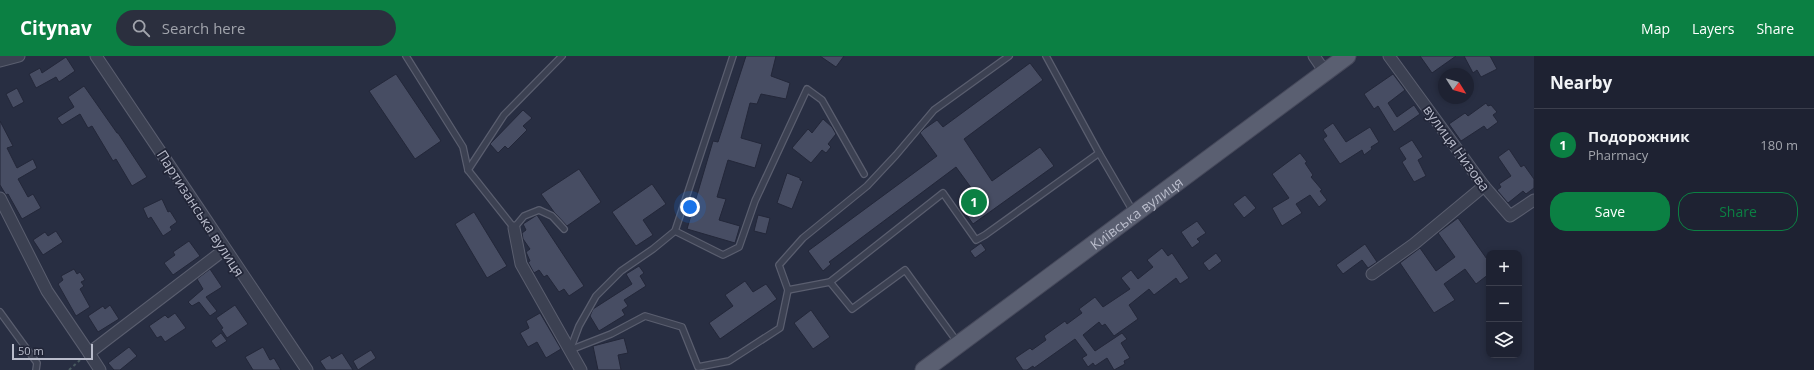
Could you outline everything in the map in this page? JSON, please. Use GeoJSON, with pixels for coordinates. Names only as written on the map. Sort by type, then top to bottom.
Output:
{"type":"FeatureCollection","features":[{"type":"Feature","properties":{"kind":"main road","name":"Київська вулиця"},"geometry":{"type":"LineString","coordinates":[[924,370],[1347,56]]}},
{"type":"Feature","properties":{"kind":"street"},"geometry":{"type":"LineString","coordinates":[[0,61],[18,56]]}},
{"type":"Feature","properties":{"kind":"street","name":"Партизанська вулиця"},"geometry":{"type":"LineString","coordinates":[[96,56],[160,150],[224,250],[307,370]]}},
{"type":"Feature","properties":{"kind":"street"},"geometry":{"type":"LineString","coordinates":[[1314,56],[1325,72]]}},
{"type":"Feature","properties":{"kind":"street","name":"вулиця Низова"},"geometry":{"type":"LineString","coordinates":[[1389,56],[1484,186],[1510,216],[1534,200]]}},
{"type":"Feature","properties":{"kind":"street"},"geometry":{"type":"LineString","coordinates":[[1372,274],[1414,244],[1484,186]]}},
{"type":"Feature","properties":{"kind":"street"},"geometry":{"type":"LineString","coordinates":[[0,198],[47,291],[100,370]]}},
{"type":"Feature","properties":{"kind":"street"},"geometry":{"type":"LineString","coordinates":[[514,228],[521,264],[581,370]]}},
{"type":"Feature","properties":{"kind":"street"},"geometry":{"type":"LineString","coordinates":[[89,353],[224,250]]}},
{"type":"Feature","properties":{"kind":"lane"},"geometry":{"type":"LineString","coordinates":[[406,56],[463,147],[468,170],[514,228],[524,216],[539,210],[552,216],[564,229]]}},
{"type":"Feature","properties":{"kind":"lane"},"geometry":{"type":"LineString","coordinates":[[468,170],[504,115],[562,56]]}},
{"type":"Feature","properties":{"kind":"lane"},"geometry":{"type":"LineString","coordinates":[[570,350],[579,326],[596,296],[621,271],[653,249],[676,230],[733,56]]}},
{"type":"Feature","properties":{"kind":"lane"},"geometry":{"type":"LineString","coordinates":[[570,350],[611,334],[645,316],[682,327],[698,367],[729,361],[780,328],[788,290],[779,265],[803,238],[867,186],[896,155],[934,110],[1009,56]]}},
{"type":"Feature","properties":{"kind":"lane"},"geometry":{"type":"LineString","coordinates":[[1046,56],[1134,213]]}},
{"type":"Feature","properties":{"kind":"lane"},"geometry":{"type":"LineString","coordinates":[[676,230],[723,255],[739,247],[755,201],[807,89],[822,100],[864,174]]}},
{"type":"Feature","properties":{"kind":"lane"},"geometry":{"type":"LineString","coordinates":[[788,290],[830,282],[943,193],[976,240],[1099,153]]}},
{"type":"Feature","properties":{"kind":"lane"},"geometry":{"type":"LineString","coordinates":[[830,282],[852,309],[905,270],[960,344]]}},
{"type":"Feature","properties":{"kind":"lane"},"geometry":{"type":"LineString","coordinates":[[0,312],[36,364],[36,370]]}},
{"type":"Feature","properties":{"kind":"path"},"geometry":{"type":"LineString","coordinates":[[69,370],[89,353]]}},
{"type":"Feature","properties":{"kind":"building"},"geometry":{"type":"Polygon","coordinates":[[[746,56],[776,56],[771,76],[790,83],[786,99],[761,94],[757,104],[750,103],[741,138],[762,144],[755,168],[728,160],[717,197],[726,199],[719,220],[740,226],[735,243],[687,229],[713,141],[718,142],[746,56]]]}},
{"type":"Feature","properties":{"kind":"building"},"geometry":{"type":"Polygon","coordinates":[[[820,56],[844,56],[836,67],[820,56]]]}},
{"type":"Feature","properties":{"kind":"building"},"geometry":{"type":"Polygon","coordinates":[[[1420,56],[1456,56],[1438,68],[1432,73],[1420,56]]]}},
{"type":"Feature","properties":{"kind":"building"},"geometry":{"type":"Polygon","coordinates":[[[1464,56],[1490,56],[1497,69],[1481,77],[1477,70],[1474,72],[1474,68],[1470,68],[1464,56]]]}},
{"type":"Feature","properties":{"kind":"building"},"geometry":{"type":"Polygon","coordinates":[[[66,57],[75,71],[59,82],[56,77],[36,88],[29,74],[40,68],[42,73],[66,57]]]}},
{"type":"Feature","properties":{"kind":"building"},"geometry":{"type":"Polygon","coordinates":[[[1030,63],[1043,80],[964,139],[992,181],[1040,147],[1054,166],[973,224],[959,204],[975,193],[956,167],[829,262],[831,264],[823,271],[808,251],[937,156],[920,133],[937,120],[943,127],[1030,63]]]}},
{"type":"Feature","properties":{"kind":"building"},"geometry":{"type":"Polygon","coordinates":[[[396,74],[441,141],[415,159],[369,91],[396,74]]]}},
{"type":"Feature","properties":{"kind":"building"},"geometry":{"type":"Polygon","coordinates":[[[1393,74],[1405,90],[1388,103],[1397,117],[1414,105],[1420,114],[1394,132],[1378,106],[1374,109],[1364,94],[1393,74]]]}},
{"type":"Feature","properties":{"kind":"building"},"geometry":{"type":"Polygon","coordinates":[[[84,86],[118,133],[147,177],[132,186],[116,159],[113,161],[92,126],[88,128],[80,114],[62,125],[57,118],[74,107],[68,97],[84,86]]]}},
{"type":"Feature","properties":{"kind":"building"},"geometry":{"type":"Polygon","coordinates":[[[17,88],[24,102],[13,108],[6,94],[17,88]]]}},
{"type":"Feature","properties":{"kind":"building"},"geometry":{"type":"Polygon","coordinates":[[[1486,103],[1488,106],[1491,105],[1497,112],[1493,115],[1498,122],[1487,130],[1484,126],[1461,141],[1449,124],[1465,113],[1468,116],[1486,103]]]}},
{"type":"Feature","properties":{"kind":"building"},"geometry":{"type":"Polygon","coordinates":[[[523,110],[532,118],[523,126],[527,130],[508,149],[505,146],[498,153],[490,144],[523,110]]]}},
{"type":"Feature","properties":{"kind":"building"},"geometry":{"type":"Polygon","coordinates":[[[823,119],[832,127],[836,134],[828,144],[831,147],[826,153],[822,150],[811,163],[792,148],[808,129],[812,133],[823,119]]]}},
{"type":"Feature","properties":{"kind":"building"},"geometry":{"type":"Polygon","coordinates":[[[0,121],[13,146],[7,148],[17,168],[33,159],[37,168],[18,179],[28,197],[33,194],[41,208],[22,219],[8,194],[6,195],[0,185],[0,121]]]}},
{"type":"Feature","properties":{"kind":"building"},"geometry":{"type":"Polygon","coordinates":[[[1333,123],[1346,142],[1370,127],[1379,142],[1371,147],[1372,149],[1364,155],[1362,150],[1340,164],[1323,139],[1327,136],[1323,130],[1333,123]]]}},
{"type":"Feature","properties":{"kind":"building"},"geometry":{"type":"Polygon","coordinates":[[[1412,140],[1423,157],[1418,160],[1426,176],[1414,182],[1402,162],[1406,159],[1399,148],[1412,140]]]}},
{"type":"Feature","properties":{"kind":"building"},"geometry":{"type":"Polygon","coordinates":[[[1509,149],[1521,167],[1524,165],[1534,179],[1534,188],[1526,194],[1523,191],[1508,203],[1497,190],[1501,187],[1499,184],[1511,176],[1498,157],[1509,149]]]}},
{"type":"Feature","properties":{"kind":"building"},"geometry":{"type":"Polygon","coordinates":[[[1300,153],[1307,162],[1305,163],[1313,175],[1311,177],[1322,190],[1320,191],[1327,200],[1319,207],[1310,195],[1296,204],[1302,213],[1282,226],[1272,208],[1289,198],[1272,174],[1300,153]]]}},
{"type":"Feature","properties":{"kind":"building"},"geometry":{"type":"Polygon","coordinates":[[[579,169],[601,202],[567,226],[554,212],[541,194],[579,169]]]}},
{"type":"Feature","properties":{"kind":"building"},"geometry":{"type":"Polygon","coordinates":[[[787,173],[800,178],[800,180],[803,181],[792,209],[777,203],[787,173]]]}},
{"type":"Feature","properties":{"kind":"building"},"geometry":{"type":"Polygon","coordinates":[[[652,184],[666,204],[643,220],[653,235],[636,246],[612,212],[652,184]]]}},
{"type":"Feature","properties":{"kind":"building"},"geometry":{"type":"Polygon","coordinates":[[[1245,195],[1256,208],[1244,218],[1233,204],[1245,195]]]}},
{"type":"Feature","properties":{"kind":"building"},"geometry":{"type":"Polygon","coordinates":[[[162,199],[168,212],[170,211],[177,222],[170,227],[172,230],[163,236],[151,217],[148,219],[143,208],[162,199]]]}},
{"type":"Feature","properties":{"kind":"building"},"geometry":{"type":"Polygon","coordinates":[[[474,212],[507,266],[487,278],[455,224],[474,212]]]}},
{"type":"Feature","properties":{"kind":"building"},"geometry":{"type":"Polygon","coordinates":[[[537,215],[584,286],[569,296],[564,289],[559,292],[547,275],[544,277],[539,270],[534,273],[528,262],[530,261],[526,252],[530,249],[523,239],[522,233],[526,230],[523,224],[537,215]]]}},
{"type":"Feature","properties":{"kind":"building"},"geometry":{"type":"Polygon","coordinates":[[[758,215],[770,218],[766,234],[754,231],[758,215]]]}},
{"type":"Feature","properties":{"kind":"building"},"geometry":{"type":"Polygon","coordinates":[[[1458,218],[1486,258],[1486,276],[1476,284],[1465,269],[1444,284],[1455,300],[1434,313],[1400,263],[1420,248],[1436,271],[1455,257],[1438,233],[1458,218]]]}},
{"type":"Feature","properties":{"kind":"building"},"geometry":{"type":"Polygon","coordinates":[[[1197,221],[1206,233],[1197,239],[1200,242],[1192,248],[1181,232],[1197,221]]]}},
{"type":"Feature","properties":{"kind":"building"},"geometry":{"type":"Polygon","coordinates":[[[56,231],[63,242],[43,255],[33,240],[45,232],[48,236],[56,231]]]}},
{"type":"Feature","properties":{"kind":"building"},"geometry":{"type":"Polygon","coordinates":[[[189,241],[200,256],[173,275],[164,263],[175,255],[173,252],[189,241]]]}},
{"type":"Feature","properties":{"kind":"building"},"geometry":{"type":"Polygon","coordinates":[[[981,243],[986,250],[975,258],[970,251],[981,243]]]}},
{"type":"Feature","properties":{"kind":"building"},"geometry":{"type":"Polygon","coordinates":[[[1365,244],[1377,262],[1368,268],[1362,260],[1343,274],[1336,265],[1365,244]]]}},
{"type":"Feature","properties":{"kind":"building"},"geometry":{"type":"Polygon","coordinates":[[[1162,248],[1168,256],[1172,253],[1189,278],[1180,284],[1176,278],[1154,295],[1149,289],[1129,305],[1138,319],[1114,336],[1105,324],[1102,326],[1099,322],[1083,335],[1095,351],[1122,333],[1127,339],[1121,343],[1130,358],[1124,361],[1125,364],[1114,370],[1107,358],[1095,366],[1093,363],[1088,367],[1082,358],[1087,355],[1075,339],[1034,368],[1033,366],[1027,370],[1023,370],[1015,358],[1030,348],[1032,350],[1046,340],[1044,336],[1065,321],[1067,324],[1082,313],[1079,309],[1095,297],[1103,307],[1130,289],[1121,278],[1131,270],[1138,279],[1153,267],[1147,260],[1162,248]]]}},
{"type":"Feature","properties":{"kind":"building"},"geometry":{"type":"Polygon","coordinates":[[[1216,253],[1222,261],[1209,271],[1203,263],[1216,253]]]}},
{"type":"Feature","properties":{"kind":"building"},"geometry":{"type":"Polygon","coordinates":[[[639,266],[644,273],[640,276],[646,286],[624,300],[628,306],[622,310],[625,315],[599,331],[590,316],[593,309],[632,284],[626,274],[639,266]]]}},
{"type":"Feature","properties":{"kind":"building"},"geometry":{"type":"Polygon","coordinates":[[[74,269],[77,274],[80,272],[85,280],[81,282],[84,286],[80,289],[90,307],[76,316],[58,284],[63,280],[61,276],[74,269]]]}},
{"type":"Feature","properties":{"kind":"building"},"geometry":{"type":"Polygon","coordinates":[[[210,269],[222,287],[206,297],[217,311],[210,316],[199,302],[192,306],[188,302],[203,289],[197,279],[210,269]]]}},
{"type":"Feature","properties":{"kind":"building"},"geometry":{"type":"Polygon","coordinates":[[[745,281],[753,292],[766,284],[777,299],[720,339],[709,323],[733,306],[725,295],[745,281]]]}},
{"type":"Feature","properties":{"kind":"building"},"geometry":{"type":"Polygon","coordinates":[[[110,305],[119,319],[98,332],[88,316],[103,306],[105,309],[110,305]]]}},
{"type":"Feature","properties":{"kind":"building"},"geometry":{"type":"Polygon","coordinates":[[[235,305],[248,324],[227,338],[221,329],[223,328],[216,318],[235,305]]]}},
{"type":"Feature","properties":{"kind":"building"},"geometry":{"type":"Polygon","coordinates":[[[811,310],[830,337],[813,349],[794,323],[811,310]]]}},
{"type":"Feature","properties":{"kind":"building"},"geometry":{"type":"Polygon","coordinates":[[[175,313],[186,328],[165,342],[161,336],[157,338],[149,326],[165,315],[168,318],[175,313]]]}},
{"type":"Feature","properties":{"kind":"building"},"geometry":{"type":"Polygon","coordinates":[[[540,313],[561,349],[546,358],[537,342],[528,347],[520,333],[529,328],[526,321],[540,313]]]}},
{"type":"Feature","properties":{"kind":"building"},"geometry":{"type":"Polygon","coordinates":[[[221,333],[227,341],[216,348],[211,341],[221,333]]]}},
{"type":"Feature","properties":{"kind":"building"},"geometry":{"type":"Polygon","coordinates":[[[624,338],[628,353],[618,355],[621,370],[598,370],[593,346],[624,338]]]}},
{"type":"Feature","properties":{"kind":"building"},"geometry":{"type":"Polygon","coordinates":[[[129,347],[137,356],[120,370],[114,370],[108,363],[129,347]]]}},
{"type":"Feature","properties":{"kind":"building"},"geometry":{"type":"Polygon","coordinates":[[[263,347],[270,360],[274,358],[281,370],[253,370],[245,357],[263,347]]]}},
{"type":"Feature","properties":{"kind":"building"},"geometry":{"type":"Polygon","coordinates":[[[371,350],[376,358],[358,370],[353,361],[371,350]]]}},
{"type":"Feature","properties":{"kind":"building"},"geometry":{"type":"Polygon","coordinates":[[[342,353],[353,370],[326,370],[320,361],[330,355],[332,359],[342,353]]]}},
{"type":"Feature","properties":{"kind":"place","name":"Подорожник"},"geometry":{"type":"Point","coordinates":[974,202]}}]}
